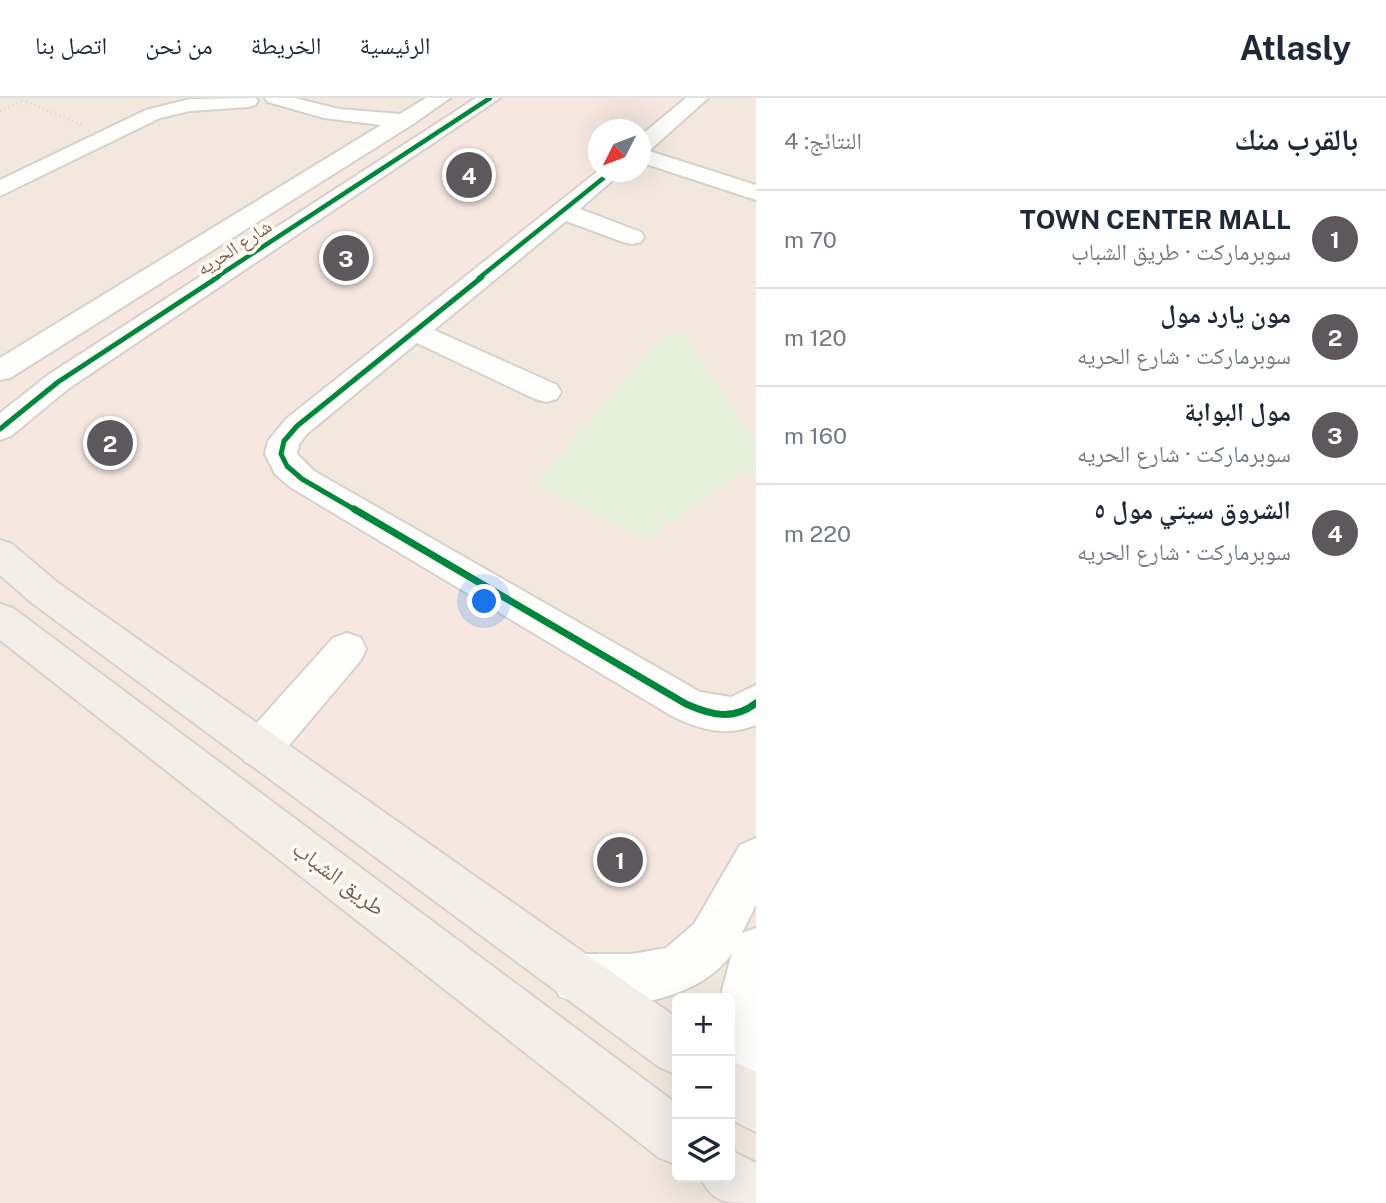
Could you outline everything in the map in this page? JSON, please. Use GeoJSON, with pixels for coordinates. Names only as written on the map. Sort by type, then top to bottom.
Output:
{"type":"FeatureCollection","features":[{"type":"Feature","properties":{"kind":"main road"},"geometry":{"type":"LineString","coordinates":[[0,554],[45,593],[576,979],[672,1046]]}},
{"type":"Feature","properties":{"kind":"main road","name":"طريق الشباب"},"geometry":{"type":"LineString","coordinates":[[0,619],[672,1134]]}},
{"type":"Feature","properties":{"kind":"main road"},"geometry":{"type":"LineString","coordinates":[[735,1090],[756,1105]]}},
{"type":"Feature","properties":{"kind":"main road"},"geometry":{"type":"LineString","coordinates":[[735,1182],[756,1198]]}},
{"type":"Feature","properties":{"kind":"street"},"geometry":{"type":"LineString","coordinates":[[275,98],[308,116],[334,144]]}},
{"type":"Feature","properties":{"kind":"street","name":"شارع الحريه"},"geometry":{"type":"LineString","coordinates":[[0,429],[58,382],[490,98]]}},
{"type":"Feature","properties":{"kind":"street"},"geometry":{"type":"LineString","coordinates":[[651,138],[698,98]]}},
{"type":"Feature","properties":{"kind":"street"},"geometry":{"type":"LineString","coordinates":[[0,174],[93,129],[148,107],[244,99],[308,116],[361,119],[423,109],[457,120]]}},
{"type":"Feature","properties":{"kind":"street"},"geometry":{"type":"LineString","coordinates":[[0,189],[148,107]]}},
{"type":"Feature","properties":{"kind":"street","name":"شارع الحريه"},"geometry":{"type":"LineString","coordinates":[[10,365],[334,144],[423,109]]}},
{"type":"Feature","properties":{"kind":"street"},"geometry":{"type":"LineString","coordinates":[[651,159],[756,193]]}},
{"type":"Feature","properties":{"kind":"street"},"geometry":{"type":"LineString","coordinates":[[599,182],[288,434],[281,443],[279,453],[283,463],[302,479],[686,704],[715,715],[730,716],[743,713],[756,703]]}},
{"type":"Feature","properties":{"kind":"street"},"geometry":{"type":"LineString","coordinates":[[562,212],[632,237]]}},
{"type":"Feature","properties":{"kind":"street"},"geometry":{"type":"LineString","coordinates":[[414,331],[546,392]]}},
{"type":"Feature","properties":{"kind":"street"},"geometry":{"type":"LineString","coordinates":[[10,365],[35,379],[58,382]]}},
{"type":"Feature","properties":{"kind":"street"},"geometry":{"type":"LineString","coordinates":[[260,749],[347,649]]}},
{"type":"Feature","properties":{"kind":"street"},"geometry":{"type":"LineString","coordinates":[[576,979],[645,979],[683,966],[711,940],[756,861]]}},
{"type":"Feature","properties":{"kind":"street"},"geometry":{"type":"LineString","coordinates":[[756,952],[744,991],[743,1014],[746,1040],[756,1076]]}},
{"type":"Feature","properties":{"kind":"path"},"geometry":{"type":"LineString","coordinates":[[18,98],[93,129]]}},
{"type":"Feature","properties":{"kind":"path"},"geometry":{"type":"LineString","coordinates":[[0,111],[23,100]]}},
{"type":"Feature","properties":{"kind":"shaded area"},"geometry":{"type":"Polygon","coordinates":[[[0,98],[756,98],[756,1203],[0,1203],[0,98]]]}},
{"type":"Feature","properties":{"kind":"shaded area"},"geometry":{"type":"Polygon","coordinates":[[[458,98],[690,98],[651,131],[651,119],[588,119],[588,180],[262,454],[275,480],[756,761],[756,809],[701,918],[688,937],[665,947],[478,949],[0,588],[0,389],[458,98]]]}},
{"type":"Feature","properties":{"kind":"green space"},"geometry":{"type":"Polygon","coordinates":[[[686,333],[756,445],[756,474],[737,476],[646,540],[535,484],[662,335],[686,333]]]}},
{"type":"Feature","properties":{"kind":"cycle path"},"geometry":{"type":"LineString","coordinates":[[0,429],[58,382],[490,98]]}},
{"type":"Feature","properties":{"kind":"cycle path"},"geometry":{"type":"LineString","coordinates":[[599,182],[297,426],[284,441],[281,454],[287,466],[302,479],[686,704],[713,714],[731,715],[756,703]]}},
{"type":"Feature","properties":{"kind":"place","name":"الشروق سيتي مول ٥"},"geometry":{"type":"Point","coordinates":[469,175]}},
{"type":"Feature","properties":{"kind":"place","name":"مول البوابة"},"geometry":{"type":"Point","coordinates":[346,258]}},
{"type":"Feature","properties":{"kind":"place","name":"مون يارد مول"},"geometry":{"type":"Point","coordinates":[110,443]}},
{"type":"Feature","properties":{"kind":"place","name":"TOWN CENTER MALL"},"geometry":{"type":"Point","coordinates":[620,860]}}]}
